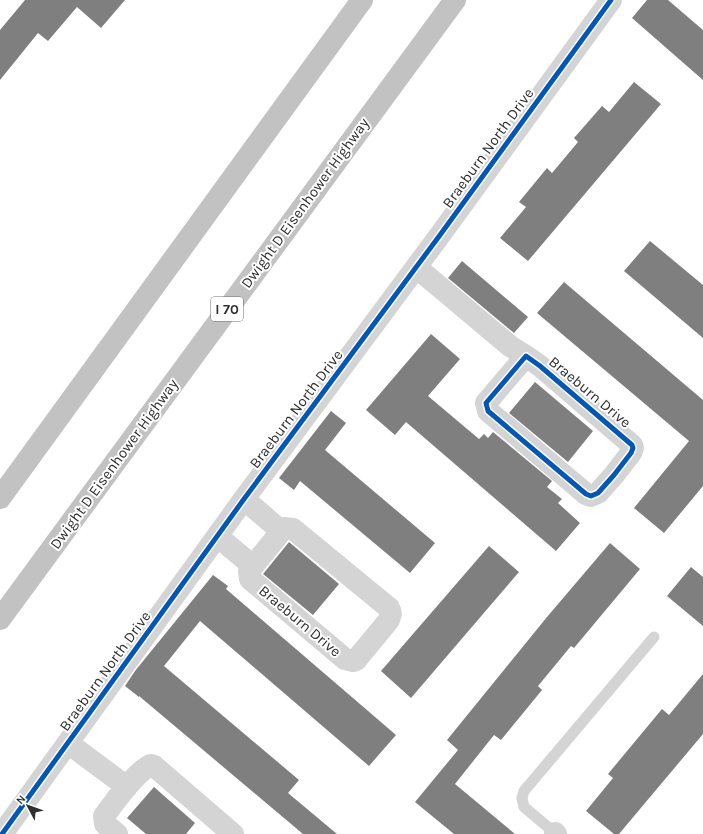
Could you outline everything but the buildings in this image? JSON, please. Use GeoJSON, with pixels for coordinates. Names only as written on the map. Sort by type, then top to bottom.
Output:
{"type":"FeatureCollection","features":[{"type":"Feature","properties":{"kind":"highway"},"geometry":{"type":"LineString","coordinates":[[1,497],[362,0]]}},
{"type":"Feature","properties":{"kind":"highway","name":"Dwight D Eisenhower Highway"},"geometry":{"type":"LineString","coordinates":[[0,619],[455,0]]}},
{"type":"Feature","properties":{"kind":"street","name":"Braeburn North Drive"},"geometry":{"type":"LineString","coordinates":[[2,834],[244,499],[610,0]]}},
{"type":"Feature","properties":{"kind":"street","name":"Braeburn Drive"},"geometry":{"type":"LineString","coordinates":[[416,266],[510,346],[526,356],[540,366],[632,445],[633,448],[631,453],[598,493],[590,496],[586,494],[488,411],[486,403],[526,356]]}},
{"type":"Feature","properties":{"kind":"street"},"geometry":{"type":"LineString","coordinates":[[244,499],[282,531]]}},
{"type":"Feature","properties":{"kind":"street","name":"Braeburn Drive"},"geometry":{"type":"LineString","coordinates":[[284,528],[293,528],[388,608],[391,615],[389,620],[356,660],[352,661],[346,659],[250,579],[249,571],[253,566],[284,528]]}},
{"type":"Feature","properties":{"kind":"street","name":"Braeburn Drive"},"geometry":{"type":"LineString","coordinates":[[218,536],[253,566]]}},
{"type":"Feature","properties":{"kind":"street"},"geometry":{"type":"LineString","coordinates":[[68,743],[127,787]]}},
{"type":"Feature","properties":{"kind":"street"},"geometry":{"type":"LineString","coordinates":[[117,834],[105,824],[104,816],[144,768],[151,765],[234,834]]}},
{"type":"Feature","properties":{"kind":"lane"},"geometry":{"type":"LineString","coordinates":[[556,834],[524,806],[522,798],[524,791],[654,637]]}},
{"type":"Feature","properties":{"kind":"cycle path"},"geometry":{"type":"LineString","coordinates":[[2,834],[244,499],[440,235],[611,0]]}},
{"type":"Feature","properties":{"kind":"cycle path"},"geometry":{"type":"LineString","coordinates":[[526,356],[540,366],[632,445],[633,448],[631,453],[598,493],[591,496],[586,494],[488,411],[486,403],[526,356]]}}]}
